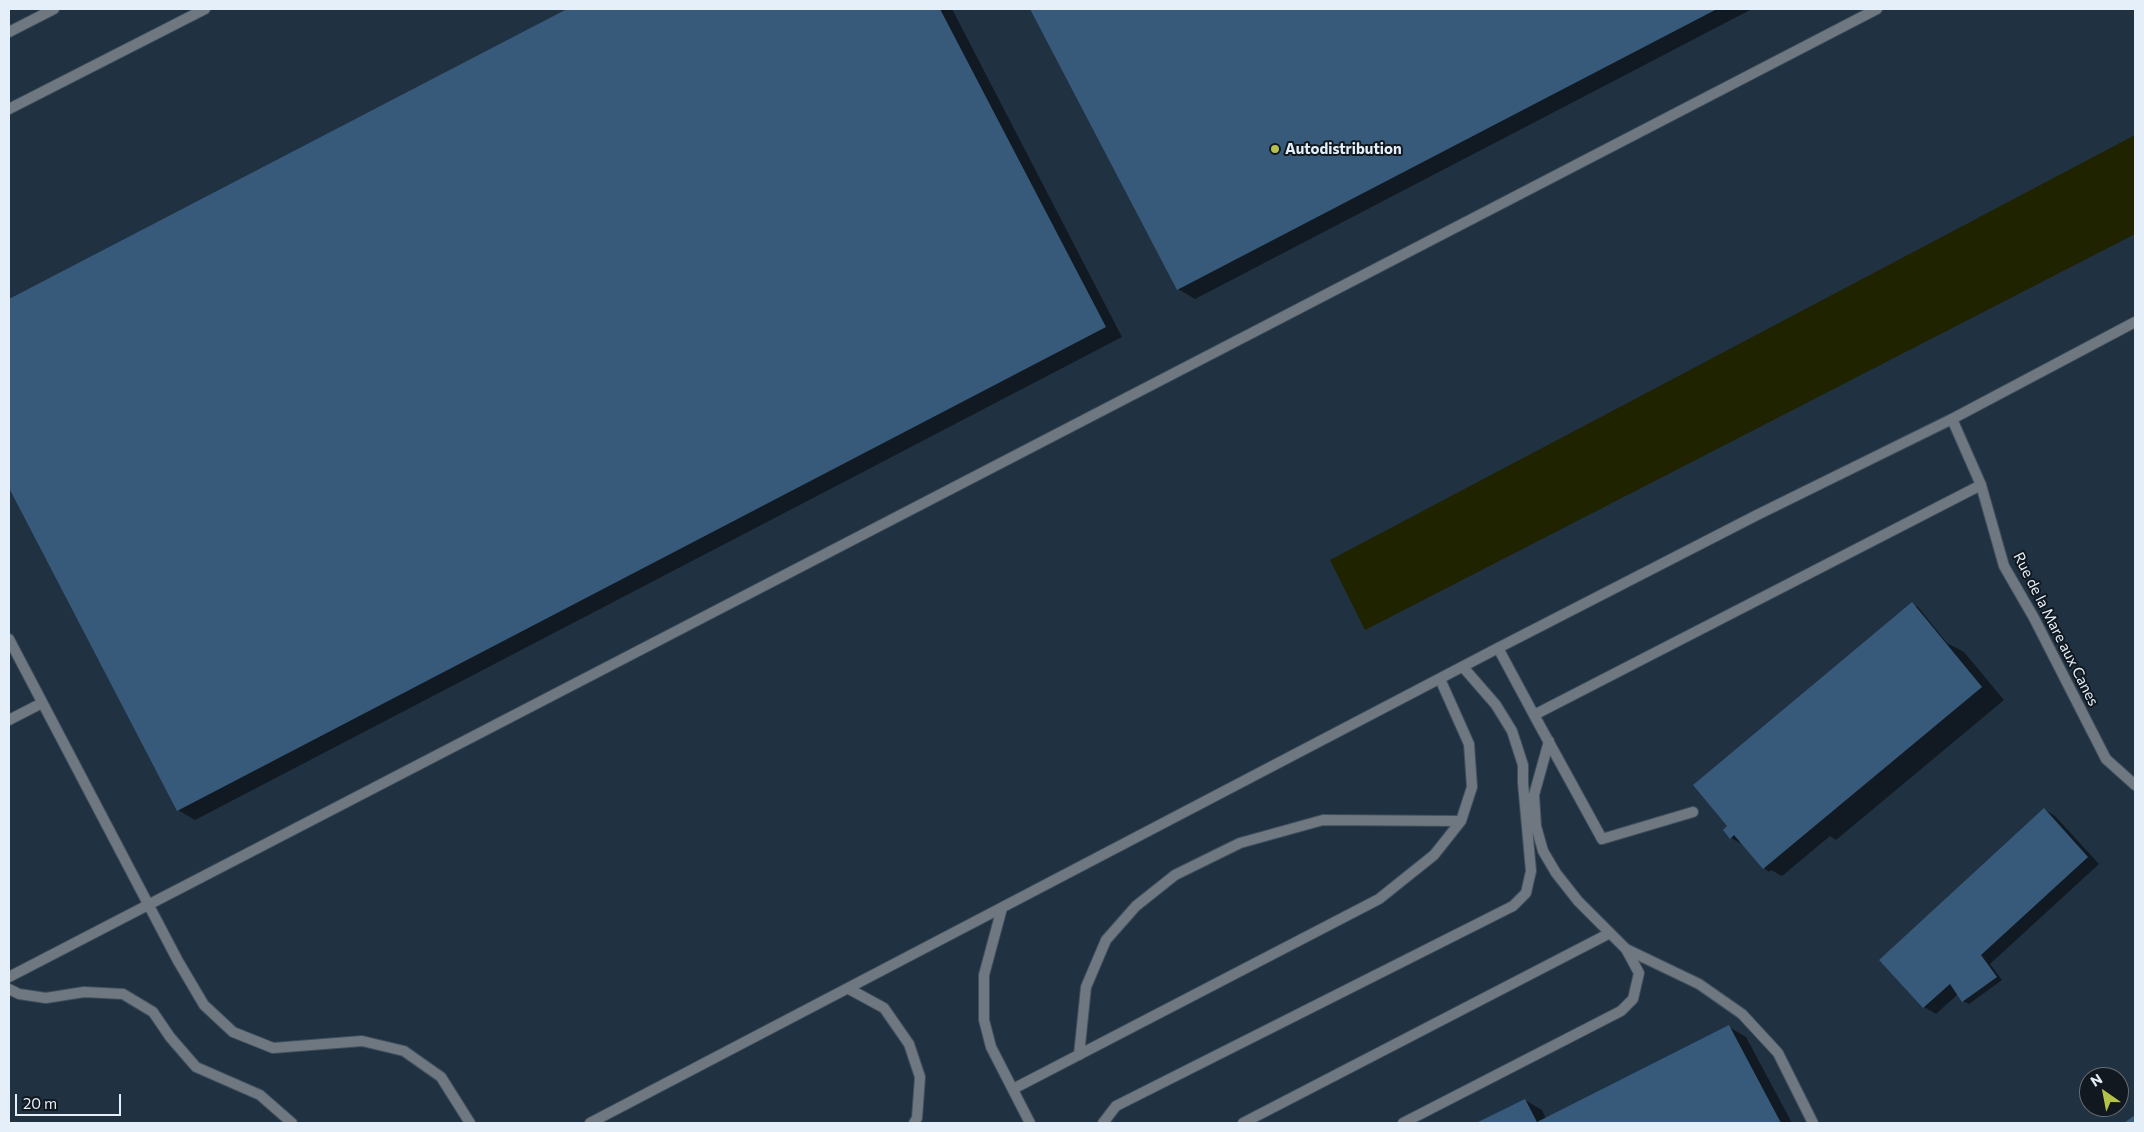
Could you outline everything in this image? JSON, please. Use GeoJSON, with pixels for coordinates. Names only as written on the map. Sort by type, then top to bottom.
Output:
{"type":"FeatureCollection","features":[{"type":"Feature","properties":{"kind":"street"},"geometry":{"type":"LineString","coordinates":[[9,32],[54,9]]}},
{"type":"Feature","properties":{"kind":"street"},"geometry":{"type":"LineString","coordinates":[[9,109],[205,9]]}},
{"type":"Feature","properties":{"kind":"street"},"geometry":{"type":"LineString","coordinates":[[9,977],[1877,9]]}},
{"type":"Feature","properties":{"kind":"street"},"geometry":{"type":"LineString","coordinates":[[590,1123],[1498,648],[1757,515],[1952,419],[2135,322]]}},
{"type":"Feature","properties":{"kind":"street","name":"Rue de la Mare aux Canes"},"geometry":{"type":"LineString","coordinates":[[1952,419],[1981,485],[2004,566],[2034,618],[2106,759],[2135,785]]}},
{"type":"Feature","properties":{"kind":"street"},"geometry":{"type":"LineString","coordinates":[[1534,715],[1981,485]]}},
{"type":"Feature","properties":{"kind":"street"},"geometry":{"type":"LineString","coordinates":[[9,640],[148,905],[204,1005],[233,1032],[273,1048],[362,1042],[404,1051],[441,1077],[470,1123]]}},
{"type":"Feature","properties":{"kind":"street"},"geometry":{"type":"LineString","coordinates":[[1498,648],[1602,839],[1693,812]]}},
{"type":"Feature","properties":{"kind":"street"},"geometry":{"type":"LineString","coordinates":[[1103,1123],[1116,1106],[1513,906],[1526,893],[1531,871],[1523,765],[1512,731],[1496,705],[1463,667]]}},
{"type":"Feature","properties":{"kind":"street"},"geometry":{"type":"LineString","coordinates":[[1013,1089],[1380,898],[1434,855],[1461,821],[1472,787],[1469,744],[1440,679]]}},
{"type":"Feature","properties":{"kind":"street"},"geometry":{"type":"LineString","coordinates":[[9,720],[42,703]]}},
{"type":"Feature","properties":{"kind":"street"},"geometry":{"type":"LineString","coordinates":[[1403,1123],[1621,1011],[1633,999],[1639,973],[1626,949],[1578,901],[1543,851],[1536,826],[1534,795],[1549,741]]}},
{"type":"Feature","properties":{"kind":"street"},"geometry":{"type":"LineString","coordinates":[[1079,1055],[1086,987],[1106,940],[1136,906],[1175,875],[1240,843],[1323,820],[1461,821]]}},
{"type":"Feature","properties":{"kind":"street"},"geometry":{"type":"LineString","coordinates":[[1002,908],[984,975],[984,1020],[991,1047],[1030,1123]]}},
{"type":"Feature","properties":{"kind":"street"},"geometry":{"type":"LineString","coordinates":[[1243,1123],[1610,933]]}},
{"type":"Feature","properties":{"kind":"street"},"geometry":{"type":"LineString","coordinates":[[1626,949],[1699,984],[1742,1014],[1778,1053],[1813,1123]]}},
{"type":"Feature","properties":{"kind":"street"},"geometry":{"type":"LineString","coordinates":[[849,988],[884,1008],[909,1044],[920,1077],[917,1118],[914,1123]]}},
{"type":"Feature","properties":{"kind":"street"},"geometry":{"type":"LineString","coordinates":[[9,989],[20,994],[46,998],[84,992],[123,994],[153,1012],[170,1037],[196,1066],[260,1095],[292,1123]]}},
{"type":"Feature","properties":{"kind":"shaded area"},"geometry":{"type":"Polygon","coordinates":[[[2135,135],[2135,234],[1365,630],[1330,560],[2135,135]]]}},
{"type":"Feature","properties":{"kind":"building"},"geometry":{"type":"Polygon","coordinates":[[[567,9],[940,9],[1106,327],[177,811],[9,488],[9,299],[567,9]]]}},
{"type":"Feature","properties":{"kind":"building","name":"Autodistribution"},"geometry":{"type":"Polygon","coordinates":[[[1030,9],[1717,9],[1177,290],[1030,9]]]}},
{"type":"Feature","properties":{"kind":"building"},"geometry":{"type":"Polygon","coordinates":[[[1912,602],[1982,687],[1763,869],[1734,835],[1730,839],[1723,830],[1727,826],[1693,785],[1912,602]]]}},
{"type":"Feature","properties":{"kind":"building"},"geometry":{"type":"Polygon","coordinates":[[[2044,808],[2088,857],[1981,955],[1997,977],[1962,1002],[1950,984],[1923,1008],[1879,960],[2044,808]]]}},
{"type":"Feature","properties":{"kind":"building"},"geometry":{"type":"Polygon","coordinates":[[[1729,1025],[1781,1123],[1476,1123],[1525,1099],[1537,1122],[1729,1025]]]}},
{"type":"Feature","properties":{"kind":"building"},"geometry":{"type":"Polygon","coordinates":[[[2135,1115],[2135,1123],[2124,1123],[2135,1115]]]}},
{"type":"Feature","properties":{"kind":"place","name":"Autodistribution"},"geometry":{"type":"Point","coordinates":[1275,149]}}]}
